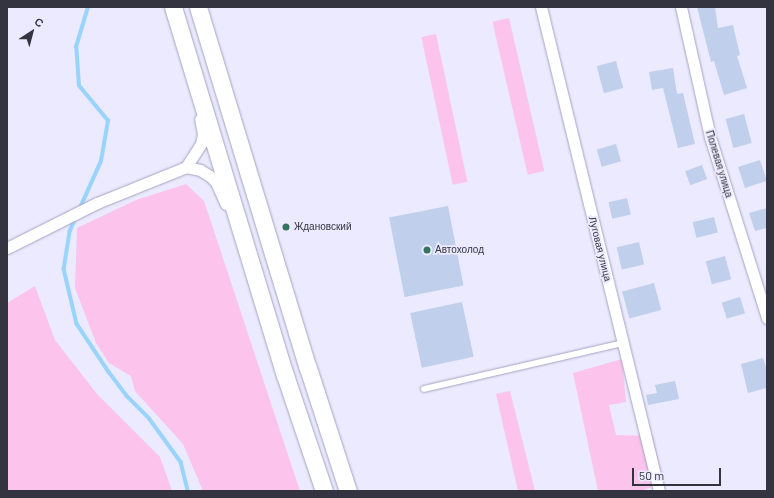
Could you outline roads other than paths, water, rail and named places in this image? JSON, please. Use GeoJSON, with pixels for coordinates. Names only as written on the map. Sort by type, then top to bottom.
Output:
{"type":"FeatureCollection","features":[{"type":"Feature","properties":{"kind":"main road"},"geometry":{"type":"LineString","coordinates":[[173,7],[245,245],[324,491]]}},
{"type":"Feature","properties":{"kind":"main road"},"geometry":{"type":"LineString","coordinates":[[198,7],[308,368],[348,491]]}},
{"type":"Feature","properties":{"kind":"street","name":"Луговая улица"},"geometry":{"type":"LineString","coordinates":[[541,7],[659,491]]}},
{"type":"Feature","properties":{"kind":"street","name":"Полевая улица"},"geometry":{"type":"LineString","coordinates":[[681,7],[710,137],[767,318]]}},
{"type":"Feature","properties":{"kind":"street"},"geometry":{"type":"LineString","coordinates":[[7,248],[97,203],[186,167],[197,153],[203,134],[190,60]]}},
{"type":"Feature","properties":{"kind":"street"},"geometry":{"type":"LineString","coordinates":[[186,167],[200,170],[216,182],[245,245]]}},
{"type":"Feature","properties":{"kind":"lane"},"geometry":{"type":"LineString","coordinates":[[424,389],[624,343]]}},
{"type":"Feature","properties":{"kind":"waterway"},"geometry":{"type":"LineString","coordinates":[[80,208],[101,161],[108,121],[79,86],[76,47],[88,7]]}},
{"type":"Feature","properties":{"kind":"waterway"},"geometry":{"type":"LineString","coordinates":[[77,216],[70,232],[64,269],[77,324],[127,396],[149,418],[181,462],[188,491]]}},
{"type":"Feature","properties":{"kind":"place","name":"Ждановский"},"geometry":{"type":"Point","coordinates":[286,227]}},
{"type":"Feature","properties":{"kind":"place","name":"Автохолод"},"geometry":{"type":"Point","coordinates":[427,250]}}]}
